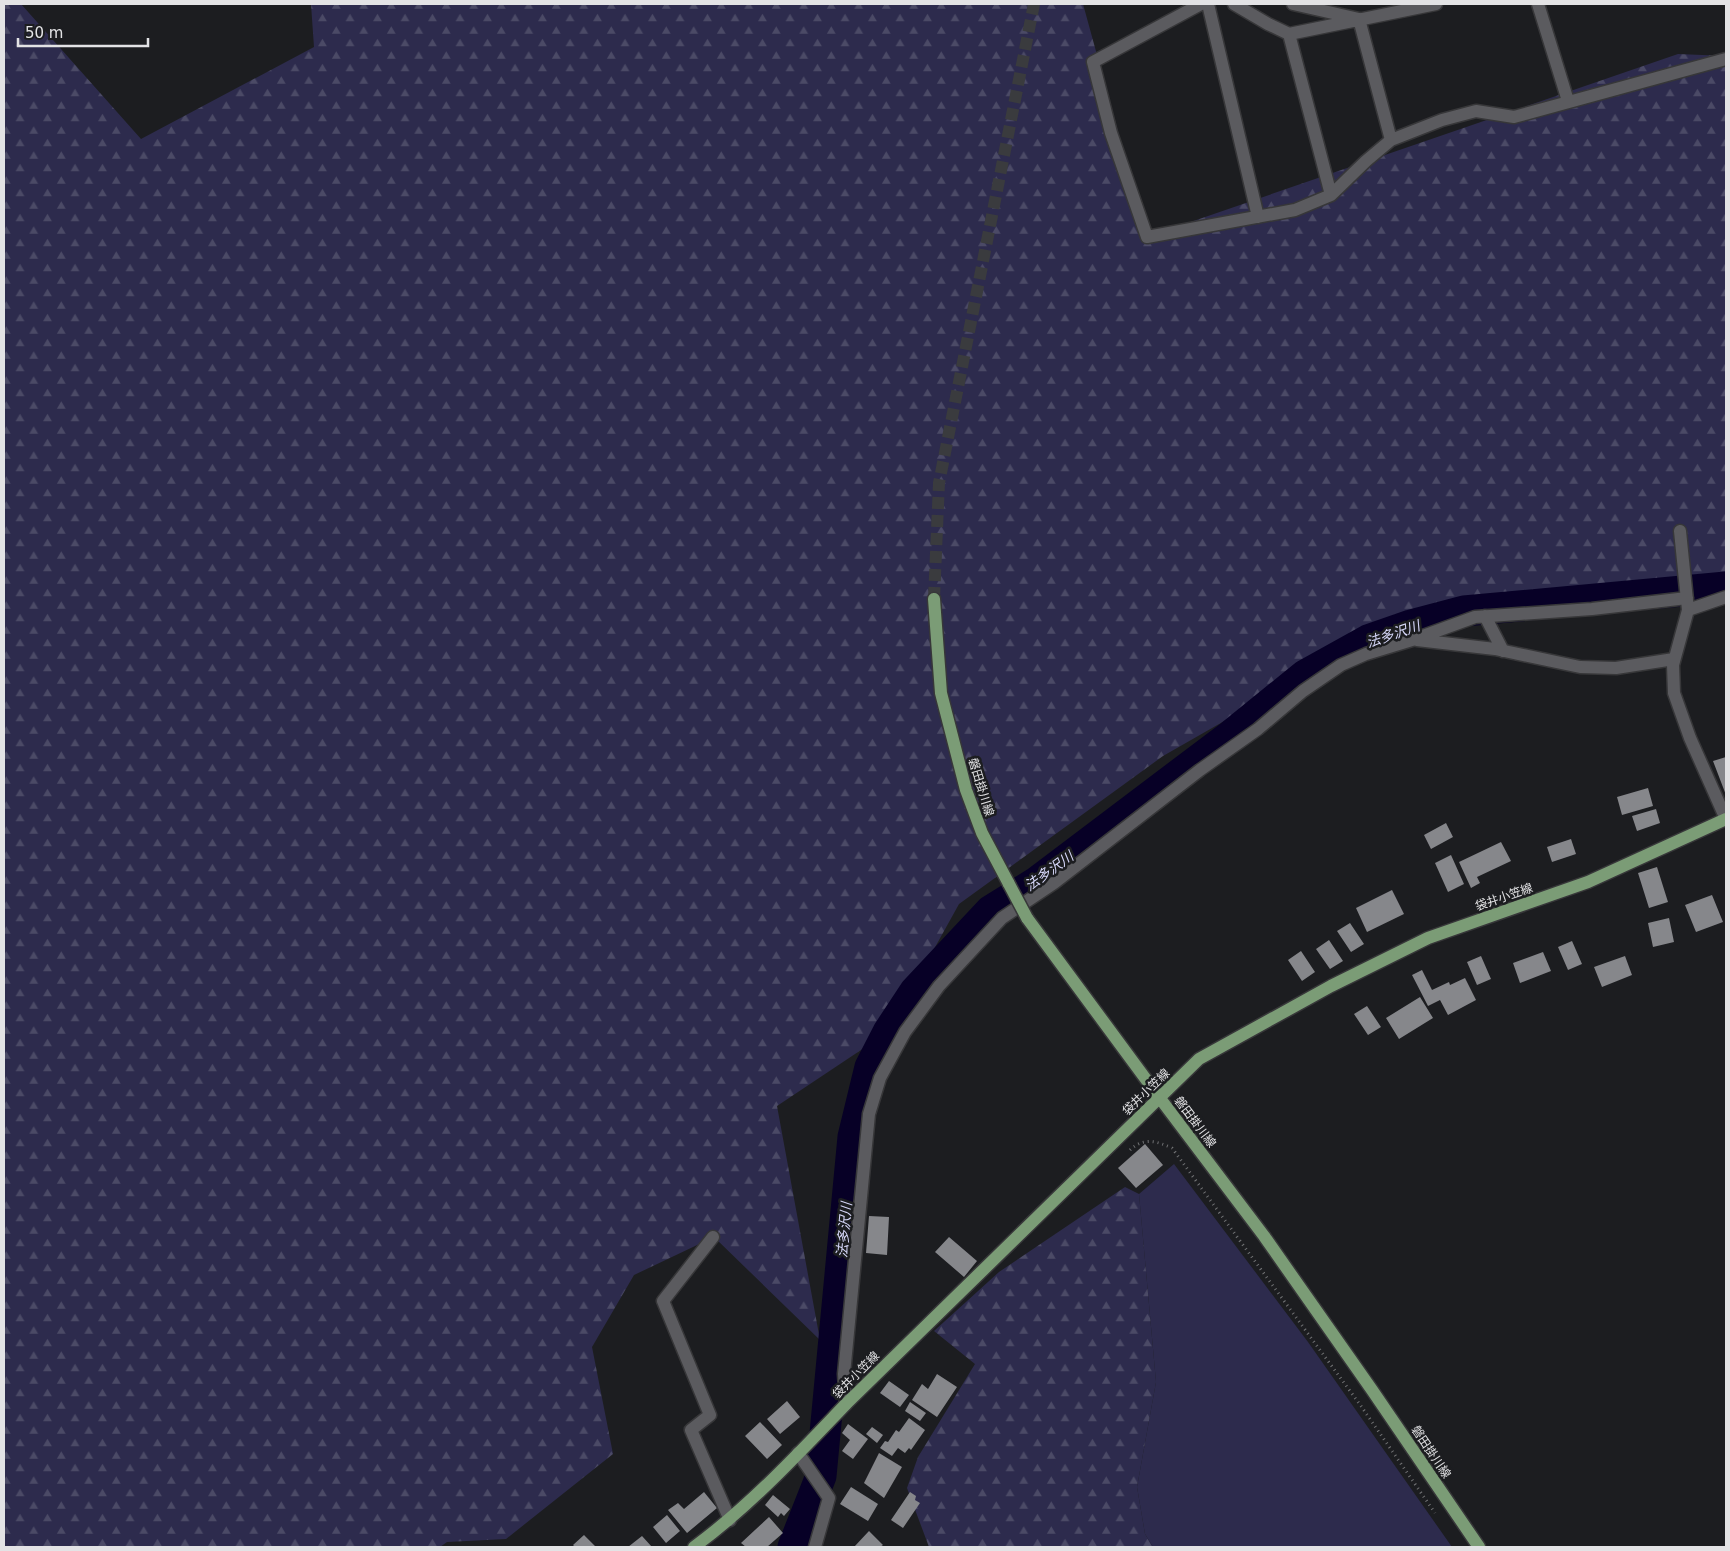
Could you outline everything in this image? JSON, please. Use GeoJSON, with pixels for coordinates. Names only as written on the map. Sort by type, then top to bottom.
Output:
{"type":"FeatureCollection","features":[{"type":"Feature","properties":{"kind":"main road","name":"磐田掛川線"},"geometry":{"type":"LineString","coordinates":[[934,599],[941,693],[966,790],[982,834],[1027,918],[1159,1098],[1264,1236],[1479,1547]]}},
{"type":"Feature","properties":{"kind":"main road","name":"袋井小笠線"},"geometry":{"type":"LineString","coordinates":[[694,1547],[730,1520],[1199,1059],[1331,986],[1419,943],[1588,882],[1726,819]]}},
{"type":"Feature","properties":{"kind":"street"},"geometry":{"type":"LineString","coordinates":[[1200,4],[1093,62],[1111,134],[1147,237],[1295,210],[1331,195],[1391,140],[1442,120],[1476,111],[1514,117],[1726,58]]}},
{"type":"Feature","properties":{"kind":"street"},"geometry":{"type":"LineString","coordinates":[[1208,4],[1258,217]]}},
{"type":"Feature","properties":{"kind":"street"},"geometry":{"type":"LineString","coordinates":[[1234,4],[1289,34],[1436,4]]}},
{"type":"Feature","properties":{"kind":"street"},"geometry":{"type":"LineString","coordinates":[[1293,4],[1359,20]]}},
{"type":"Feature","properties":{"kind":"street"},"geometry":{"type":"LineString","coordinates":[[1538,4],[1568,102]]}},
{"type":"Feature","properties":{"kind":"street"},"geometry":{"type":"LineString","coordinates":[[1359,20],[1391,140]]}},
{"type":"Feature","properties":{"kind":"street"},"geometry":{"type":"LineString","coordinates":[[1289,34],[1331,195]]}},
{"type":"Feature","properties":{"kind":"street"},"geometry":{"type":"LineString","coordinates":[[1680,531],[1687,604],[1672,665],[1674,693],[1690,738],[1726,819]]}},
{"type":"Feature","properties":{"kind":"street"},"geometry":{"type":"LineString","coordinates":[[846,1404],[844,1374],[869,1114],[880,1078],[905,1032],[939,986],[1002,918],[1054,883],[1200,770],[1258,729],[1303,691],[1341,665],[1366,654],[1412,640],[1475,617],[1592,608],[1687,604],[1726,597]]}},
{"type":"Feature","properties":{"kind":"street"},"geometry":{"type":"LineString","coordinates":[[1485,616],[1503,651]]}},
{"type":"Feature","properties":{"kind":"street"},"geometry":{"type":"LineString","coordinates":[[1412,640],[1503,651],[1580,668],[1616,668],[1674,659]]}},
{"type":"Feature","properties":{"kind":"street"},"geometry":{"type":"LineString","coordinates":[[714,1237],[663,1301],[710,1415],[691,1430],[730,1520]]}},
{"type":"Feature","properties":{"kind":"street"},"geometry":{"type":"LineString","coordinates":[[798,1453],[829,1498],[817,1546]]}},
{"type":"Feature","properties":{"kind":"path"},"geometry":{"type":"LineString","coordinates":[[1127,1153],[1142,1141],[1156,1141],[1172,1148],[1361,1406],[1438,1516]]}},
{"type":"Feature","properties":{"kind":"green space"},"geometry":{"type":"Polygon","coordinates":[[[4,4],[21,4],[141,139],[314,47],[311,4],[1083,4],[1147,237],[1678,54],[1726,56],[1726,590],[1475,617],[1319,667],[1163,756],[959,904],[888,1032],[777,1106],[820,1340],[714,1237],[634,1275],[592,1347],[613,1454],[506,1539],[447,1542],[440,1547],[4,1547],[4,4]]]}},
{"type":"Feature","properties":{"kind":"green space"},"geometry":{"type":"Polygon","coordinates":[[[1174,1164],[1308,1342],[1452,1547],[1153,1547],[1145,1534],[1137,1487],[1156,1382],[1139,1194],[1174,1164]]]}},
{"type":"Feature","properties":{"kind":"green space"},"geometry":{"type":"Polygon","coordinates":[[[1125,1187],[1139,1194],[1156,1382],[1137,1487],[1145,1534],[1153,1547],[929,1547],[907,1488],[918,1457],[975,1364],[934,1331],[999,1272],[1125,1187]]]}},
{"type":"Feature","properties":{"kind":"building"},"geometry":{"type":"Polygon","coordinates":[[[1726,757],[1726,795],[1713,761],[1726,757]]]}},
{"type":"Feature","properties":{"kind":"building"},"geometry":{"type":"Polygon","coordinates":[[[1648,788],[1653,806],[1622,815],[1617,797],[1648,788]]]}},
{"type":"Feature","properties":{"kind":"building"},"geometry":{"type":"Polygon","coordinates":[[[1656,809],[1660,823],[1637,831],[1632,816],[1656,809]]]}},
{"type":"Feature","properties":{"kind":"building"},"geometry":{"type":"Polygon","coordinates":[[[1446,823],[1453,837],[1431,849],[1424,835],[1446,823]]]}},
{"type":"Feature","properties":{"kind":"building"},"geometry":{"type":"Polygon","coordinates":[[[1571,839],[1576,854],[1552,862],[1547,847],[1571,839]]]}},
{"type":"Feature","properties":{"kind":"building"},"geometry":{"type":"Polygon","coordinates":[[[1501,842],[1511,861],[1477,877],[1480,883],[1471,888],[1459,862],[1501,842]]]}},
{"type":"Feature","properties":{"kind":"building"},"geometry":{"type":"Polygon","coordinates":[[[1451,855],[1464,884],[1448,892],[1435,863],[1451,855]]]}},
{"type":"Feature","properties":{"kind":"building"},"geometry":{"type":"Polygon","coordinates":[[[1657,867],[1668,902],[1649,908],[1638,873],[1657,867]]]}},
{"type":"Feature","properties":{"kind":"building"},"geometry":{"type":"Polygon","coordinates":[[[1392,890],[1404,914],[1367,932],[1356,908],[1392,890]]]}},
{"type":"Feature","properties":{"kind":"building"},"geometry":{"type":"Polygon","coordinates":[[[1712,895],[1723,922],[1696,932],[1685,905],[1712,895]]]}},
{"type":"Feature","properties":{"kind":"building"},"geometry":{"type":"Polygon","coordinates":[[[1669,918],[1674,942],[1653,947],[1648,923],[1669,918]]]}},
{"type":"Feature","properties":{"kind":"building"},"geometry":{"type":"Polygon","coordinates":[[[1350,923],[1364,944],[1351,952],[1337,931],[1350,923]]]}},
{"type":"Feature","properties":{"kind":"building"},"geometry":{"type":"Polygon","coordinates":[[[1329,940],[1343,961],[1330,969],[1316,949],[1329,940]]]}},
{"type":"Feature","properties":{"kind":"building"},"geometry":{"type":"Polygon","coordinates":[[[1572,941],[1582,964],[1568,970],[1558,947],[1572,941]]]}},
{"type":"Feature","properties":{"kind":"building"},"geometry":{"type":"Polygon","coordinates":[[[1301,951],[1315,972],[1302,981],[1288,960],[1301,951]]]}},
{"type":"Feature","properties":{"kind":"building"},"geometry":{"type":"Polygon","coordinates":[[[1543,952],[1551,971],[1520,983],[1513,963],[1543,952]]]}},
{"type":"Feature","properties":{"kind":"building"},"geometry":{"type":"Polygon","coordinates":[[[1481,956],[1491,979],[1477,985],[1467,962],[1481,956]]]}},
{"type":"Feature","properties":{"kind":"building"},"geometry":{"type":"Polygon","coordinates":[[[1625,956],[1632,975],[1602,987],[1594,967],[1625,956]]]}},
{"type":"Feature","properties":{"kind":"building"},"geometry":{"type":"Polygon","coordinates":[[[1422,970],[1432,990],[1449,982],[1450,985],[1465,978],[1476,1000],[1448,1015],[1440,1000],[1428,1006],[1412,975],[1422,970]]]}},
{"type":"Feature","properties":{"kind":"building"},"geometry":{"type":"Polygon","coordinates":[[[1420,997],[1433,1018],[1399,1039],[1386,1018],[1420,997]]]}},
{"type":"Feature","properties":{"kind":"building"},"geometry":{"type":"Polygon","coordinates":[[[1367,1006],[1381,1027],[1368,1035],[1354,1014],[1367,1006]]]}},
{"type":"Feature","properties":{"kind":"building"},"geometry":{"type":"Polygon","coordinates":[[[1145,1144],[1163,1165],[1136,1188],[1118,1168],[1145,1144]]]}},
{"type":"Feature","properties":{"kind":"building"},"geometry":{"type":"Polygon","coordinates":[[[869,1216],[889,1217],[887,1255],[866,1253],[869,1216]]]}},
{"type":"Feature","properties":{"kind":"building"},"geometry":{"type":"Polygon","coordinates":[[[949,1237],[977,1261],[964,1277],[935,1252],[949,1237]]]}},
{"type":"Feature","properties":{"kind":"building"},"geometry":{"type":"Polygon","coordinates":[[[937,1374],[957,1387],[937,1417],[912,1400],[922,1384],[928,1389],[937,1374]]]}},
{"type":"Feature","properties":{"kind":"building"},"geometry":{"type":"Polygon","coordinates":[[[889,1381],[909,1395],[900,1407],[880,1393],[889,1381]]]}},
{"type":"Feature","properties":{"kind":"building"},"geometry":{"type":"Polygon","coordinates":[[[787,1401],[800,1417],[780,1434],[767,1419],[787,1401]]]}},
{"type":"Feature","properties":{"kind":"building"},"geometry":{"type":"Polygon","coordinates":[[[910,1402],[926,1413],[920,1421],[905,1411],[910,1402]]]}},
{"type":"Feature","properties":{"kind":"building"},"geometry":{"type":"Polygon","coordinates":[[[909,1418],[925,1430],[911,1450],[909,1448],[905,1453],[898,1448],[892,1456],[880,1448],[885,1441],[888,1442],[896,1430],[899,1432],[909,1418]]]}},
{"type":"Feature","properties":{"kind":"building"},"geometry":{"type":"Polygon","coordinates":[[[760,1422],[782,1445],[767,1459],[745,1436],[760,1422]]]}},
{"type":"Feature","properties":{"kind":"building"},"geometry":{"type":"Polygon","coordinates":[[[848,1424],[868,1439],[853,1459],[842,1451],[850,1440],[842,1433],[848,1424]]]}},
{"type":"Feature","properties":{"kind":"building"},"geometry":{"type":"Polygon","coordinates":[[[872,1427],[883,1435],[877,1443],[866,1434],[872,1427]]]}},
{"type":"Feature","properties":{"kind":"building"},"geometry":{"type":"Polygon","coordinates":[[[879,1453],[902,1467],[884,1498],[864,1483],[879,1453]]]}},
{"type":"Feature","properties":{"kind":"building"},"geometry":{"type":"Polygon","coordinates":[[[851,1487],[878,1504],[868,1521],[840,1504],[851,1487]]]}},
{"type":"Feature","properties":{"kind":"building"},"geometry":{"type":"Polygon","coordinates":[[[704,1492],[717,1508],[687,1533],[668,1510],[678,1503],[684,1509],[704,1492]]]}},
{"type":"Feature","properties":{"kind":"building"},"geometry":{"type":"Polygon","coordinates":[[[910,1492],[916,1496],[915,1500],[920,1503],[903,1528],[891,1520],[910,1492]]]}},
{"type":"Feature","properties":{"kind":"building"},"geometry":{"type":"Polygon","coordinates":[[[773,1495],[790,1509],[784,1516],[781,1513],[778,1517],[765,1505],[773,1495]]]}},
{"type":"Feature","properties":{"kind":"building"},"geometry":{"type":"Polygon","coordinates":[[[667,1515],[680,1531],[666,1543],[653,1527],[667,1515]]]}},
{"type":"Feature","properties":{"kind":"building"},"geometry":{"type":"Polygon","coordinates":[[[769,1517],[783,1533],[767,1547],[746,1547],[741,1543],[769,1517]]]}},
{"type":"Feature","properties":{"kind":"building"},"geometry":{"type":"Polygon","coordinates":[[[869,1531],[883,1545],[880,1547],[854,1547],[869,1531]]]}},
{"type":"Feature","properties":{"kind":"building"},"geometry":{"type":"Polygon","coordinates":[[[584,1535],[595,1546],[575,1547],[573,1545],[584,1535]]]}},
{"type":"Feature","properties":{"kind":"building"},"geometry":{"type":"Polygon","coordinates":[[[642,1536],[652,1547],[628,1547],[642,1536]]]}},
{"type":"Feature","properties":{"kind":"waterway","name":"法多沢川"},"geometry":{"type":"LineString","coordinates":[[793,1547],[821,1476],[853,1137],[870,1067],[888,1032],[915,991],[990,911],[1035,883],[1231,735],[1305,675],[1368,640],[1411,625],[1464,611],[1726,587]]}},
{"type":"Feature","properties":{"kind":"tunnel"},"geometry":{"type":"LineString","coordinates":[[934,599],[939,483],[1034,4]]}}]}
